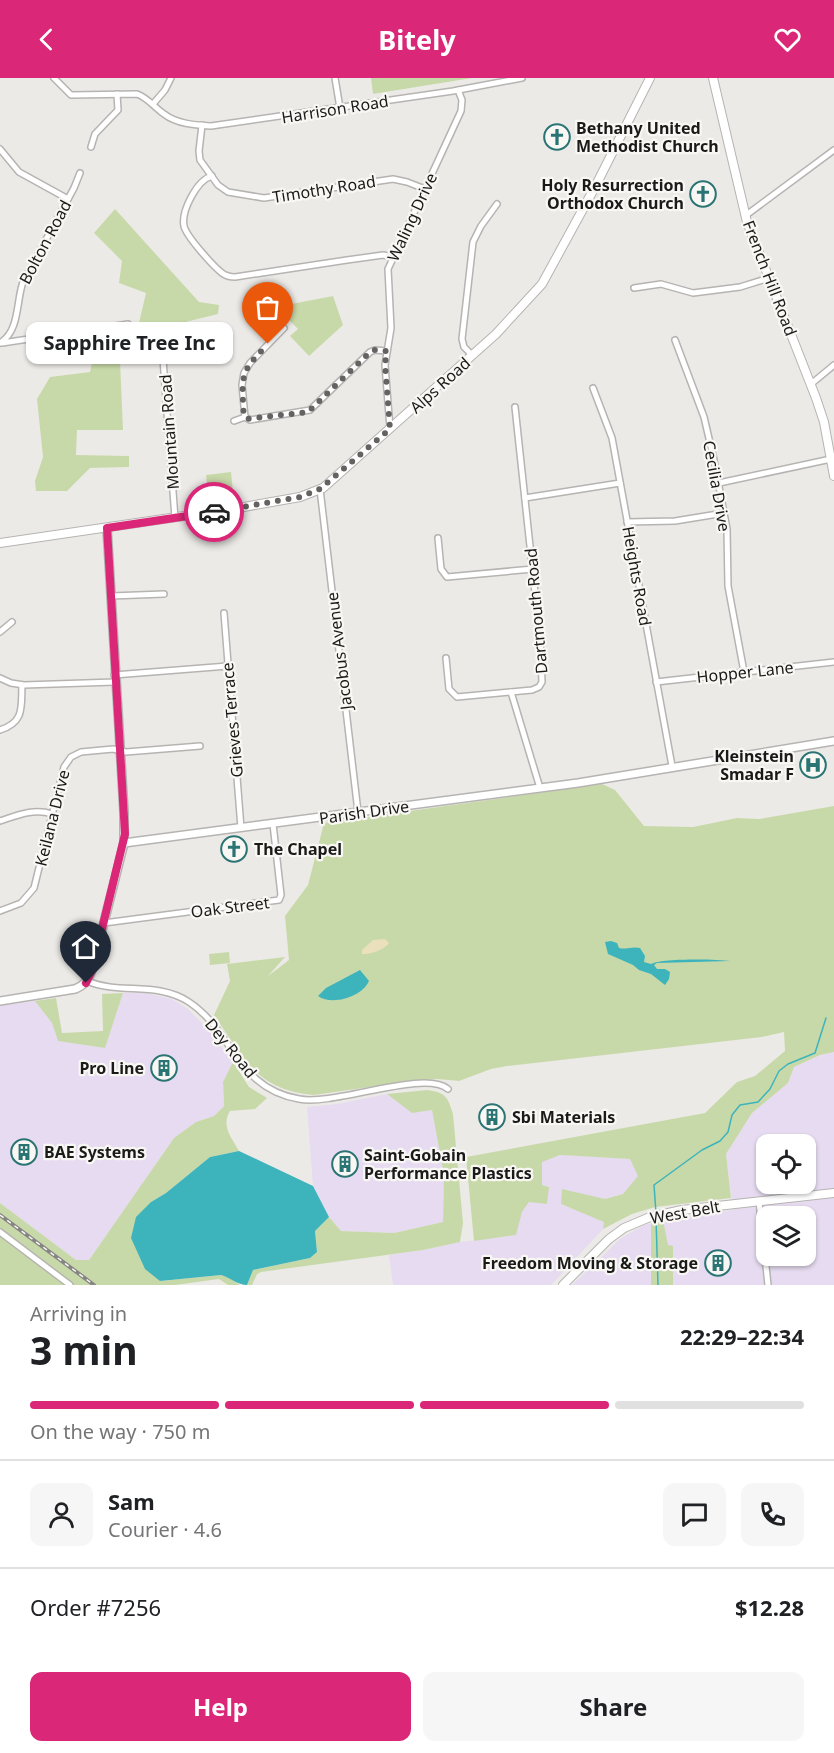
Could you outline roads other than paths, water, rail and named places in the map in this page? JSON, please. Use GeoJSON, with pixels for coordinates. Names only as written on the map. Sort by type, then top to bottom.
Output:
{"type":"FeatureCollection","features":[{"type":"Feature","properties":{"kind":"main road","name":"Alps Road"},"geometry":{"type":"LineString","coordinates":[[0,543],[175,518],[300,497],[320,489],[472,356],[507,323],[542,284],[595,187],[650,78]]}},
{"type":"Feature","properties":{"kind":"main road","name":"French Hill Road"},"geometry":{"type":"LineString","coordinates":[[713,78],[745,216],[811,384],[824,422],[834,476]]}},
{"type":"Feature","properties":{"kind":"main road","name":"West Belt"},"geometry":{"type":"LineString","coordinates":[[563,1285],[609,1239],[624,1228],[650,1217],[663,1213],[834,1193]]}},
{"type":"Feature","properties":{"kind":"street"},"geometry":{"type":"LineString","coordinates":[[54,78],[71,96],[117,94],[118,110],[95,135],[91,147]]}},
{"type":"Feature","properties":{"kind":"street"},"geometry":{"type":"LineString","coordinates":[[153,104],[165,90],[171,78]]}},
{"type":"Feature","properties":{"kind":"street"},"geometry":{"type":"LineString","coordinates":[[335,78],[340,108]]}},
{"type":"Feature","properties":{"kind":"street","name":"Harrison Road"},"geometry":{"type":"LineString","coordinates":[[117,94],[141,95],[172,119],[202,125],[223,125],[458,90],[522,78]]}},
{"type":"Feature","properties":{"kind":"street","name":"Waling Drive"},"geometry":{"type":"LineString","coordinates":[[390,429],[385,364],[391,328],[387,276],[393,256],[461,111],[462,100],[458,90]]}},
{"type":"Feature","properties":{"kind":"street","name":"Timothy Road"},"geometry":{"type":"LineString","coordinates":[[202,125],[200,156],[218,185],[228,192],[256,198],[388,179],[407,182],[425,189]]}},
{"type":"Feature","properties":{"kind":"street"},"geometry":{"type":"LineString","coordinates":[[0,149],[19,172],[68,199]]}},
{"type":"Feature","properties":{"kind":"street"},"geometry":{"type":"LineString","coordinates":[[745,216],[834,150]]}},
{"type":"Feature","properties":{"kind":"street","name":"Bolton Road"},"geometry":{"type":"LineString","coordinates":[[0,343],[6,339],[18,312],[23,282],[80,173]]}},
{"type":"Feature","properties":{"kind":"street"},"geometry":{"type":"LineString","coordinates":[[212,176],[204,178],[197,186],[185,212],[184,226],[188,235],[226,275],[235,277],[383,255],[393,256]]}},
{"type":"Feature","properties":{"kind":"street"},"geometry":{"type":"LineString","coordinates":[[472,356],[464,347],[462,339],[471,251],[481,226],[497,204]]}},
{"type":"Feature","properties":{"kind":"street"},"geometry":{"type":"LineString","coordinates":[[634,288],[661,284],[693,293],[740,287],[769,278]]}},
{"type":"Feature","properties":{"kind":"street"},"geometry":{"type":"LineString","coordinates":[[0,343],[128,324]]}},
{"type":"Feature","properties":{"kind":"street"},"geometry":{"type":"LineString","coordinates":[[245,417],[242,385],[244,373],[250,363],[284,328]]}},
{"type":"Feature","properties":{"kind":"street","name":"Cecilia Drive"},"geometry":{"type":"LineString","coordinates":[[675,340],[704,417],[718,483],[726,529],[727,575],[744,672]]}},
{"type":"Feature","properties":{"kind":"street","name":"Mountain Road"},"geometry":{"type":"LineString","coordinates":[[162,346],[175,518]]}},
{"type":"Feature","properties":{"kind":"street"},"geometry":{"type":"LineString","coordinates":[[234,421],[245,417],[250,420],[308,412],[370,352],[387,351]]}},
{"type":"Feature","properties":{"kind":"street"},"geometry":{"type":"LineString","coordinates":[[811,384],[834,366]]}},
{"type":"Feature","properties":{"kind":"street","name":"Heights Road"},"geometry":{"type":"LineString","coordinates":[[593,388],[610,429],[672,766]]}},
{"type":"Feature","properties":{"kind":"street","name":"Dartmouth Road"},"geometry":{"type":"LineString","coordinates":[[511,692],[536,690],[543,676],[515,407]]}},
{"type":"Feature","properties":{"kind":"street"},"geometry":{"type":"LineString","coordinates":[[718,483],[831,459]]}},
{"type":"Feature","properties":{"kind":"street"},"geometry":{"type":"LineString","coordinates":[[525,498],[620,483]]}},
{"type":"Feature","properties":{"kind":"street","name":"Jacobus Avenue"},"geometry":{"type":"LineString","coordinates":[[320,489],[358,812]]}},
{"type":"Feature","properties":{"kind":"street"},"geometry":{"type":"LineString","coordinates":[[627,522],[675,521],[724,513]]}},
{"type":"Feature","properties":{"kind":"street"},"geometry":{"type":"LineString","coordinates":[[0,1001],[75,989],[87,981],[92,970],[124,843],[107,528]]}},
{"type":"Feature","properties":{"kind":"street"},"geometry":{"type":"LineString","coordinates":[[438,538],[441,569],[447,578],[533,569]]}},
{"type":"Feature","properties":{"kind":"street"},"geometry":{"type":"LineString","coordinates":[[111,596],[164,594]]}},
{"type":"Feature","properties":{"kind":"street","name":"Grieves Terrace"},"geometry":{"type":"LineString","coordinates":[[224,613],[241,828]]}},
{"type":"Feature","properties":{"kind":"street"},"geometry":{"type":"LineString","coordinates":[[0,632],[12,622]]}},
{"type":"Feature","properties":{"kind":"street"},"geometry":{"type":"LineString","coordinates":[[446,658],[448,685],[454,696],[460,698],[511,692],[540,788]]}},
{"type":"Feature","properties":{"kind":"street","name":"Hopper Lane"},"geometry":{"type":"LineString","coordinates":[[656,682],[834,662]]}},
{"type":"Feature","properties":{"kind":"street"},"geometry":{"type":"LineString","coordinates":[[0,678],[22,685],[115,679],[228,666]]}},
{"type":"Feature","properties":{"kind":"street"},"geometry":{"type":"LineString","coordinates":[[0,730],[13,724],[19,716],[22,685]]}},
{"type":"Feature","properties":{"kind":"street","name":"Parish Drive"},"geometry":{"type":"LineString","coordinates":[[124,843],[540,788],[834,741]]}},
{"type":"Feature","properties":{"kind":"street"},"geometry":{"type":"LineString","coordinates":[[119,751],[200,746]]}},
{"type":"Feature","properties":{"kind":"street","name":"Keilana Drive"},"geometry":{"type":"LineString","coordinates":[[0,911],[21,903],[34,888],[64,767],[71,757],[81,752],[112,749],[119,751]]}},
{"type":"Feature","properties":{"kind":"street"},"geometry":{"type":"LineString","coordinates":[[0,821],[30,812],[44,811],[52,814]]}},
{"type":"Feature","properties":{"kind":"street","name":"Oak Street"},"geometry":{"type":"LineString","coordinates":[[104,922],[279,900],[281,896],[273,824]]}},
{"type":"Feature","properties":{"kind":"street","name":"Dey Road"},"geometry":{"type":"LineString","coordinates":[[87,981],[102,986],[155,989],[184,999],[209,1021],[252,1077],[272,1090],[289,1097],[318,1101],[434,1082],[448,1089]]}},
{"type":"Feature","properties":{"kind":"street"},"geometry":{"type":"LineString","coordinates":[[759,1201],[768,1285]]}},
{"type":"Feature","properties":{"kind":"street"},"geometry":{"type":"LineString","coordinates":[[0,1232],[70,1285]]}},
{"type":"Feature","properties":{"kind":"water"},"geometry":{"type":"Polygon","coordinates":[[[605,942],[617,943],[619,948],[640,948],[645,956],[644,962],[651,964],[657,962],[677,960],[702,959],[730,961],[657,963],[654,965],[657,969],[670,972],[665,985],[651,974],[608,954],[605,942]]]}},
{"type":"Feature","properties":{"kind":"water"},"geometry":{"type":"Polygon","coordinates":[[[360,970],[369,981],[360,992],[338,1000],[318,996],[326,988],[360,970]]]}},
{"type":"Feature","properties":{"kind":"water"},"geometry":{"type":"Polygon","coordinates":[[[239,1151],[313,1186],[329,1217],[315,1231],[317,1252],[310,1258],[253,1270],[247,1285],[221,1275],[160,1281],[145,1269],[131,1238],[136,1217],[151,1202],[166,1193],[210,1157],[239,1151]]]}},
{"type":"Feature","properties":{"kind":"waterway"},"geometry":{"type":"LineString","coordinates":[[656,1213],[654,1185],[702,1150],[720,1141],[728,1132],[732,1115],[740,1105],[758,1102],[770,1089],[779,1071],[788,1064],[815,1053],[826,1018]]}},
{"type":"Feature","properties":{"kind":"waterway"},"geometry":{"type":"LineString","coordinates":[[656,1218],[658,1285]]}},
{"type":"Feature","properties":{"kind":"railway"},"geometry":{"type":"LineString","coordinates":[[0,1215],[94,1285]]}},
{"type":"Feature","properties":{"kind":"place","name":"Bethany United Methodist Church"},"geometry":{"type":"Point","coordinates":[557,137]}},
{"type":"Feature","properties":{"kind":"place","name":"Holy Resurrection Orthodox Church"},"geometry":{"type":"Point","coordinates":[703,194]}},
{"type":"Feature","properties":{"kind":"place","name":"Sapphire Tree Inc"},"geometry":{"type":"Point","coordinates":[268,344]}},
{"type":"Feature","properties":{"kind":"place","name":"Kleinstein Smadar F"},"geometry":{"type":"Point","coordinates":[813,765]}},
{"type":"Feature","properties":{"kind":"place","name":"The Chapel"},"geometry":{"type":"Point","coordinates":[234,849]}},
{"type":"Feature","properties":{"kind":"place","name":"Pro Line"},"geometry":{"type":"Point","coordinates":[164,1068]}},
{"type":"Feature","properties":{"kind":"place","name":"Sbi Materials"},"geometry":{"type":"Point","coordinates":[492,1117]}},
{"type":"Feature","properties":{"kind":"place","name":"BAE Systems"},"geometry":{"type":"Point","coordinates":[24,1152]}},
{"type":"Feature","properties":{"kind":"place","name":"Saint-Gobain Performance Plastics"},"geometry":{"type":"Point","coordinates":[345,1164]}},
{"type":"Feature","properties":{"kind":"place","name":"Freedom Moving & Storage"},"geometry":{"type":"Point","coordinates":[718,1263]}}]}
